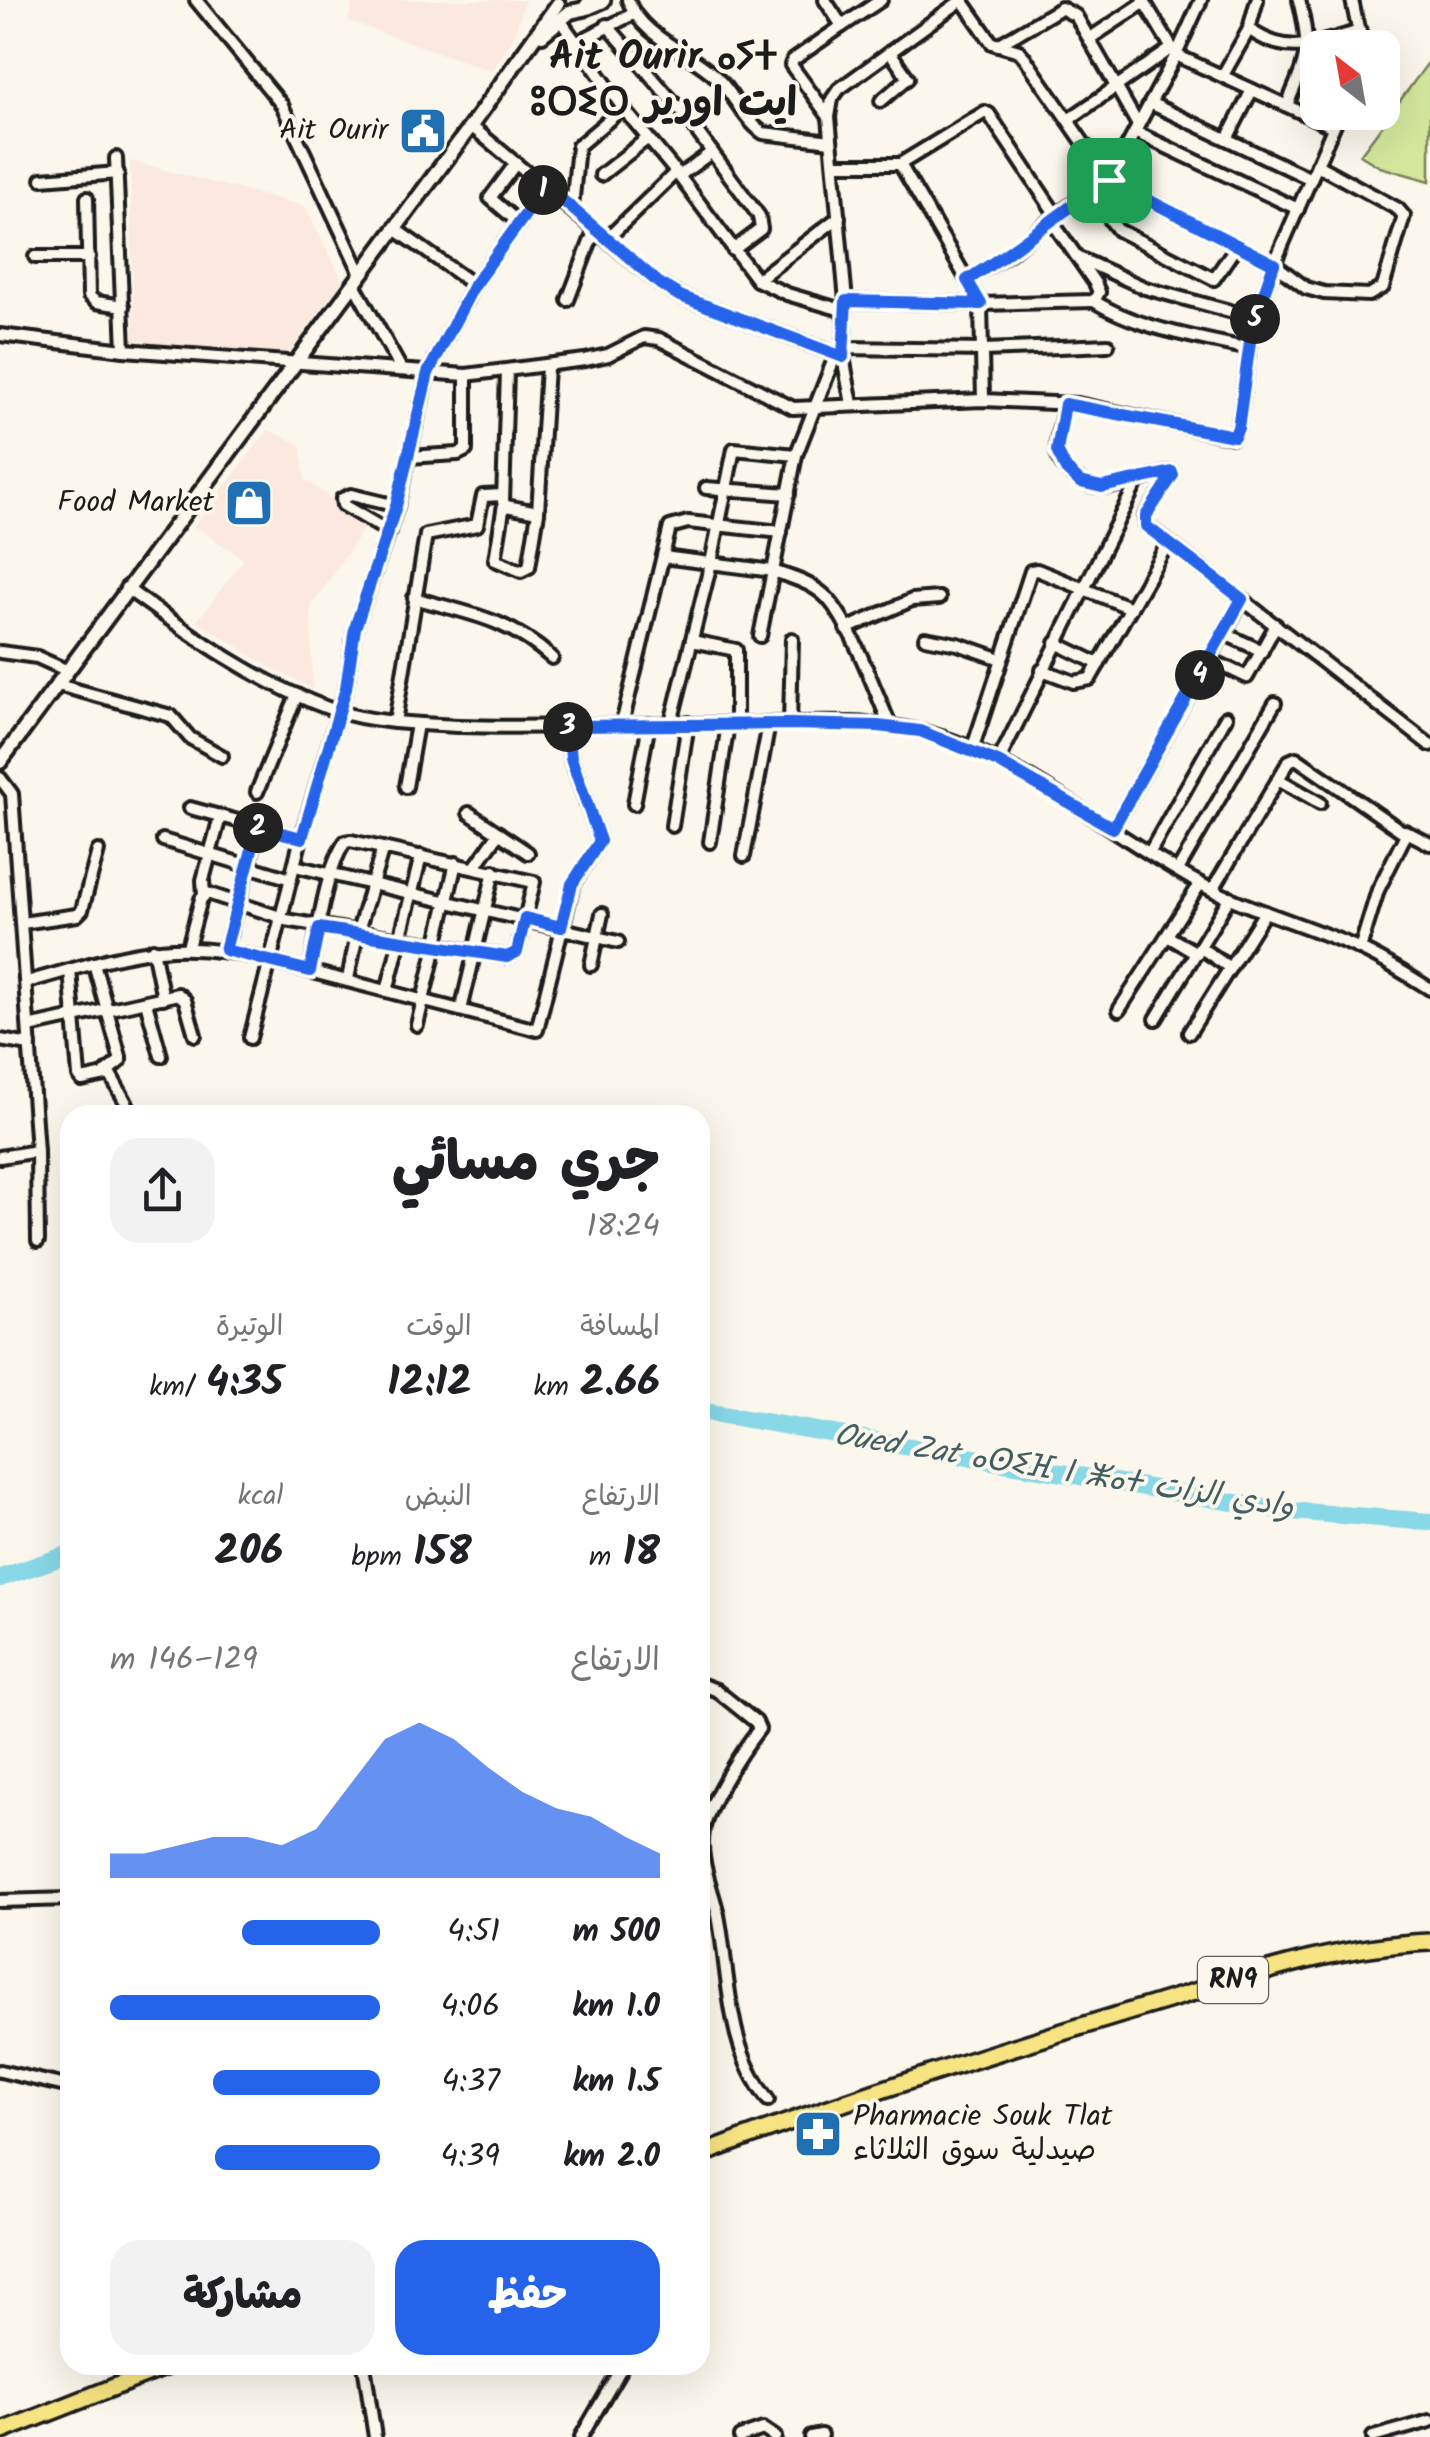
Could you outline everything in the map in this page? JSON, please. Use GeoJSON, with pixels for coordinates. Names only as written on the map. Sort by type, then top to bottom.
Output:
{"type":"FeatureCollection","features":[{"type":"Feature","properties":{"kind":"main road","name":"RN9"},"geometry":{"type":"LineString","coordinates":[[710,2150],[911,2078],[1289,1964],[1353,1948],[1430,1942]]}},
{"type":"Feature","properties":{"kind":"main road"},"geometry":{"type":"LineString","coordinates":[[0,2432],[145,2375]]}},
{"type":"Feature","properties":{"kind":"street"},"geometry":{"type":"LineString","coordinates":[[196,0],[282,105],[401,369]]}},
{"type":"Feature","properties":{"kind":"street"},"geometry":{"type":"LineString","coordinates":[[628,0],[633,14],[718,79],[762,133],[832,141]]}},
{"type":"Feature","properties":{"kind":"street"},"geometry":{"type":"LineString","coordinates":[[826,0],[842,26]]}},
{"type":"Feature","properties":{"kind":"street"},"geometry":{"type":"LineString","coordinates":[[829,117],[791,66],[793,60],[881,0]]}},
{"type":"Feature","properties":{"kind":"street"},"geometry":{"type":"LineString","coordinates":[[852,404],[841,353],[845,306],[829,117],[832,99],[838,89],[962,0],[992,42],[1019,51],[1025,58],[1115,182],[1274,264],[1306,288],[1369,295],[1383,287],[1404,216],[1398,208],[1317,165]]}},
{"type":"Feature","properties":{"kind":"street"},"geometry":{"type":"LineString","coordinates":[[1201,0],[1136,128],[1115,182],[1111,221],[1118,230],[1214,279],[1237,245]]}},
{"type":"Feature","properties":{"kind":"street"},"geometry":{"type":"LineString","coordinates":[[1222,75],[1249,29],[1257,0]]}},
{"type":"Feature","properties":{"kind":"street"},"geometry":{"type":"LineString","coordinates":[[1298,0],[1305,30]]}},
{"type":"Feature","properties":{"kind":"street"},"geometry":{"type":"LineString","coordinates":[[1352,0],[1360,30]]}},
{"type":"Feature","properties":{"kind":"street"},"geometry":{"type":"LineString","coordinates":[[1088,39],[1144,1],[1174,51],[1300,112]]}},
{"type":"Feature","properties":{"kind":"street"},"geometry":{"type":"LineString","coordinates":[[561,9],[580,12],[593,2]]}},
{"type":"Feature","properties":{"kind":"street"},"geometry":{"type":"LineString","coordinates":[[998,45],[1061,8],[1076,16],[1136,128],[1298,208]]}},
{"type":"Feature","properties":{"kind":"street"},"geometry":{"type":"LineString","coordinates":[[561,9],[576,44],[757,280],[786,294],[845,306],[1094,301],[1119,314],[1186,335],[1249,349]]}},
{"type":"Feature","properties":{"kind":"street"},"geometry":{"type":"LineString","coordinates":[[0,762],[526,49],[561,9]]}},
{"type":"Feature","properties":{"kind":"street"},"geometry":{"type":"LineString","coordinates":[[576,44],[633,14]]}},
{"type":"Feature","properties":{"kind":"street"},"geometry":{"type":"LineString","coordinates":[[608,25],[712,152],[762,224],[734,250]]}},
{"type":"Feature","properties":{"kind":"street"},"geometry":{"type":"LineString","coordinates":[[1249,29],[1281,47],[1300,46]]}},
{"type":"Feature","properties":{"kind":"street"},"geometry":{"type":"LineString","coordinates":[[1068,120],[1174,51]]}},
{"type":"Feature","properties":{"kind":"street"},"geometry":{"type":"LineString","coordinates":[[881,101],[908,78],[890,52]]}},
{"type":"Feature","properties":{"kind":"street"},"geometry":{"type":"LineString","coordinates":[[1286,106],[1300,74]]}},
{"type":"Feature","properties":{"kind":"street"},"geometry":{"type":"LineString","coordinates":[[1227,139],[1252,90]]}},
{"type":"Feature","properties":{"kind":"street"},"geometry":{"type":"LineString","coordinates":[[1150,103],[1312,179]]}},
{"type":"Feature","properties":{"kind":"street"},"geometry":{"type":"LineString","coordinates":[[572,208],[578,146],[624,108]]}},
{"type":"Feature","properties":{"kind":"street"},"geometry":{"type":"LineString","coordinates":[[834,164],[900,164],[985,112],[990,114],[1099,292],[1094,301]]}},
{"type":"Feature","properties":{"kind":"street"},"geometry":{"type":"LineString","coordinates":[[472,126],[608,238],[640,271],[680,296],[841,353],[1108,345]]}},
{"type":"Feature","properties":{"kind":"street"},"geometry":{"type":"LineString","coordinates":[[0,335],[124,350],[466,375],[608,355],[644,337],[658,339],[793,408],[984,400],[1065,404],[1234,436],[1255,318],[1332,130]]}},
{"type":"Feature","properties":{"kind":"street"},"geometry":{"type":"LineString","coordinates":[[601,174],[648,138]]}},
{"type":"Feature","properties":{"kind":"street"},"geometry":{"type":"LineString","coordinates":[[608,238],[678,174],[712,152]]}},
{"type":"Feature","properties":{"kind":"street"},"geometry":{"type":"LineString","coordinates":[[116,158],[124,350]]}},
{"type":"Feature","properties":{"kind":"street"},"geometry":{"type":"LineString","coordinates":[[516,162],[490,198],[519,223]]}},
{"type":"Feature","properties":{"kind":"street"},"geometry":{"type":"LineString","coordinates":[[900,164],[981,304],[984,400]]}},
{"type":"Feature","properties":{"kind":"street"},"geometry":{"type":"LineString","coordinates":[[42,179],[118,173]]}},
{"type":"Feature","properties":{"kind":"street"},"geometry":{"type":"LineString","coordinates":[[967,280],[1010,254],[1053,218],[1115,182]]}},
{"type":"Feature","properties":{"kind":"street"},"geometry":{"type":"LineString","coordinates":[[250,1038],[352,662],[355,628],[389,532],[428,373],[474,285],[546,186]]}},
{"type":"Feature","properties":{"kind":"street"},"geometry":{"type":"LineString","coordinates":[[87,198],[90,296],[96,302],[123,306]]}},
{"type":"Feature","properties":{"kind":"street"},"geometry":{"type":"LineString","coordinates":[[757,280],[839,216]]}},
{"type":"Feature","properties":{"kind":"street"},"geometry":{"type":"LineString","coordinates":[[568,300],[595,228]]}},
{"type":"Feature","properties":{"kind":"street"},"geometry":{"type":"LineString","coordinates":[[394,229],[474,285]]}},
{"type":"Feature","properties":{"kind":"street"},"geometry":{"type":"LineString","coordinates":[[35,257],[88,257]]}},
{"type":"Feature","properties":{"kind":"street"},"geometry":{"type":"LineString","coordinates":[[1077,257],[1146,288],[1255,318]]}},
{"type":"Feature","properties":{"kind":"street"},"geometry":{"type":"LineString","coordinates":[[760,636],[796,455],[841,353]]}},
{"type":"Feature","properties":{"kind":"street"},"geometry":{"type":"LineString","coordinates":[[507,372],[503,500],[495,560],[522,571],[529,567],[538,512],[547,366]]}},
{"type":"Feature","properties":{"kind":"street"},"geometry":{"type":"LineString","coordinates":[[408,457],[458,454],[466,450],[466,375]]}},
{"type":"Feature","properties":{"kind":"street"},"geometry":{"type":"LineString","coordinates":[[1065,404],[1057,451],[1066,469],[1090,486],[1137,482],[1172,472],[1144,521],[1430,744]]}},
{"type":"Feature","properties":{"kind":"street"},"geometry":{"type":"LineString","coordinates":[[671,723],[720,526],[734,449],[796,455]]}},
{"type":"Feature","properties":{"kind":"street"},"geometry":{"type":"LineString","coordinates":[[998,762],[1137,482]]}},
{"type":"Feature","properties":{"kind":"street"},"geometry":{"type":"LineString","coordinates":[[706,488],[788,494]]}},
{"type":"Feature","properties":{"kind":"street"},"geometry":{"type":"LineString","coordinates":[[389,532],[343,505],[342,499],[351,495],[396,506]]}},
{"type":"Feature","properties":{"kind":"street"},"geometry":{"type":"LineString","coordinates":[[395,722],[426,534],[477,524],[483,496],[538,512]]}},
{"type":"Feature","properties":{"kind":"street"},"geometry":{"type":"LineString","coordinates":[[622,724],[670,527],[720,526],[781,532]]}},
{"type":"Feature","properties":{"kind":"street"},"geometry":{"type":"LineString","coordinates":[[1042,670],[1083,683],[1090,679],[1168,543]]}},
{"type":"Feature","properties":{"kind":"street"},"geometry":{"type":"LineString","coordinates":[[663,557],[773,571],[806,582],[824,594],[838,611],[890,728]]}},
{"type":"Feature","properties":{"kind":"street"},"geometry":{"type":"LineString","coordinates":[[972,750],[1031,571],[1084,587],[1131,608]]}},
{"type":"Feature","properties":{"kind":"street"},"geometry":{"type":"LineString","coordinates":[[126,588],[195,638],[297,696],[338,711],[395,722],[568,726],[790,724],[920,731],[998,762],[1200,884],[1360,949],[1430,989]]}},
{"type":"Feature","properties":{"kind":"street"},"geometry":{"type":"LineString","coordinates":[[414,598],[504,624],[528,636],[552,658]]}},
{"type":"Feature","properties":{"kind":"street"},"geometry":{"type":"LineString","coordinates":[[846,629],[912,600],[938,598]]}},
{"type":"Feature","properties":{"kind":"street"},"geometry":{"type":"LineString","coordinates":[[1113,828],[1242,599]]}},
{"type":"Feature","properties":{"kind":"street"},"geometry":{"type":"LineString","coordinates":[[1208,659],[1247,676],[1276,625]]}},
{"type":"Feature","properties":{"kind":"street"},"geometry":{"type":"LineString","coordinates":[[1223,633],[1262,651]]}},
{"type":"Feature","properties":{"kind":"street"},"geometry":{"type":"LineString","coordinates":[[925,638],[1002,659]]}},
{"type":"Feature","properties":{"kind":"street"},"geometry":{"type":"LineString","coordinates":[[790,724],[792,639]]}},
{"type":"Feature","properties":{"kind":"street"},"geometry":{"type":"LineString","coordinates":[[692,641],[736,650],[732,724],[710,842]]}},
{"type":"Feature","properties":{"kind":"street"},"geometry":{"type":"LineString","coordinates":[[1056,643],[1098,664]]}},
{"type":"Feature","properties":{"kind":"street"},"geometry":{"type":"LineString","coordinates":[[0,652],[37,656],[68,672]]}},
{"type":"Feature","properties":{"kind":"street"},"geometry":{"type":"LineString","coordinates":[[58,685],[171,716],[190,738],[222,756]]}},
{"type":"Feature","properties":{"kind":"street"},"geometry":{"type":"LineString","coordinates":[[257,792],[297,696]]}},
{"type":"Feature","properties":{"kind":"street"},"geometry":{"type":"LineString","coordinates":[[1178,870],[1275,704]]}},
{"type":"Feature","properties":{"kind":"street"},"geometry":{"type":"LineString","coordinates":[[1150,852],[1226,718]]}},
{"type":"Feature","properties":{"kind":"street"},"geometry":{"type":"LineString","coordinates":[[672,826],[688,723]]}},
{"type":"Feature","properties":{"kind":"street"},"geometry":{"type":"LineString","coordinates":[[406,787],[417,724]]}},
{"type":"Feature","properties":{"kind":"street"},"geometry":{"type":"LineString","coordinates":[[634,804],[649,724]]}},
{"type":"Feature","properties":{"kind":"street"},"geometry":{"type":"LineString","coordinates":[[744,856],[769,724]]}},
{"type":"Feature","properties":{"kind":"street"},"geometry":{"type":"LineString","coordinates":[[27,982],[153,948],[225,950],[537,1030],[572,884],[600,841],[571,758],[568,726]]}},
{"type":"Feature","properties":{"kind":"street"},"geometry":{"type":"LineString","coordinates":[[1213,889],[1289,761],[1296,758],[1405,832],[1430,844]]}},
{"type":"Feature","properties":{"kind":"street"},"geometry":{"type":"LineString","coordinates":[[0,778],[12,794],[37,1151],[38,1242]]}},
{"type":"Feature","properties":{"kind":"street"},"geometry":{"type":"LineString","coordinates":[[1278,779],[1320,803]]}},
{"type":"Feature","properties":{"kind":"street"},"geometry":{"type":"LineString","coordinates":[[190,808],[302,838]]}},
{"type":"Feature","properties":{"kind":"street"},"geometry":{"type":"LineString","coordinates":[[470,813],[528,853]]}},
{"type":"Feature","properties":{"kind":"street"},"geometry":{"type":"LineString","coordinates":[[188,947],[204,895],[203,880],[220,816]]}},
{"type":"Feature","properties":{"kind":"street"},"geometry":{"type":"LineString","coordinates":[[225,950],[258,827]]}},
{"type":"Feature","properties":{"kind":"street"},"geometry":{"type":"LineString","coordinates":[[1360,949],[1378,890],[1406,838],[1405,832]]}},
{"type":"Feature","properties":{"kind":"street"},"geometry":{"type":"LineString","coordinates":[[474,868],[499,833]]}},
{"type":"Feature","properties":{"kind":"street"},"geometry":{"type":"LineString","coordinates":[[162,840],[291,878]]}},
{"type":"Feature","properties":{"kind":"street"},"geometry":{"type":"LineString","coordinates":[[204,895],[215,895],[319,928],[513,955],[517,952],[533,880],[350,840],[332,874],[319,928],[310,971]]}},
{"type":"Feature","properties":{"kind":"street"},"geometry":{"type":"LineString","coordinates":[[348,979],[382,848]]}},
{"type":"Feature","properties":{"kind":"street"},"geometry":{"type":"LineString","coordinates":[[22,923],[77,915],[82,910],[98,851]]}},
{"type":"Feature","properties":{"kind":"street"},"geometry":{"type":"LineString","coordinates":[[387,991],[421,856]]}},
{"type":"Feature","properties":{"kind":"street"},"geometry":{"type":"LineString","coordinates":[[417,1025],[456,863]]}},
{"type":"Feature","properties":{"kind":"street"},"geometry":{"type":"LineString","coordinates":[[295,866],[618,942]]}},
{"type":"Feature","properties":{"kind":"street"},"geometry":{"type":"LineString","coordinates":[[462,1010],[494,872]]}},
{"type":"Feature","properties":{"kind":"street"},"geometry":{"type":"LineString","coordinates":[[1119,1010],[1200,884]]}},
{"type":"Feature","properties":{"kind":"street"},"geometry":{"type":"LineString","coordinates":[[1156,1019],[1230,897]]}},
{"type":"Feature","properties":{"kind":"street"},"geometry":{"type":"LineString","coordinates":[[1189,1033],[1265,912]]}},
{"type":"Feature","properties":{"kind":"street"},"geometry":{"type":"LineString","coordinates":[[591,966],[602,914]]}},
{"type":"Feature","properties":{"kind":"street"},"geometry":{"type":"LineString","coordinates":[[1167,936],[1230,968]]}},
{"type":"Feature","properties":{"kind":"street"},"geometry":{"type":"LineString","coordinates":[[153,948],[164,998]]}},
{"type":"Feature","properties":{"kind":"street"},"geometry":{"type":"LineString","coordinates":[[70,970],[82,1080],[106,1072],[120,1061],[94,963]]}},
{"type":"Feature","properties":{"kind":"street"},"geometry":{"type":"LineString","coordinates":[[29,1027],[182,995],[195,1034]]}},
{"type":"Feature","properties":{"kind":"street"},"geometry":{"type":"LineString","coordinates":[[146,1002],[161,1056]]}},
{"type":"Feature","properties":{"kind":"street"},"geometry":{"type":"LineString","coordinates":[[0,1040],[30,1044]]}},
{"type":"Feature","properties":{"kind":"street"},"geometry":{"type":"LineString","coordinates":[[106,1072],[127,1105]]}},
{"type":"Feature","properties":{"kind":"street"},"geometry":{"type":"LineString","coordinates":[[0,1157],[37,1151]]}},
{"type":"Feature","properties":{"kind":"street"},"geometry":{"type":"LineString","coordinates":[[710,1688],[756,1722],[759,1729],[739,1754],[710,1815]]}},
{"type":"Feature","properties":{"kind":"street"},"geometry":{"type":"LineString","coordinates":[[710,1886],[735,2031],[756,2085],[768,2100]]}},
{"type":"Feature","properties":{"kind":"street"},"geometry":{"type":"LineString","coordinates":[[0,1900],[60,1898]]}},
{"type":"Feature","properties":{"kind":"street"},"geometry":{"type":"LineString","coordinates":[[710,1899],[714,1900]]}},
{"type":"Feature","properties":{"kind":"street"},"geometry":{"type":"LineString","coordinates":[[0,2072],[60,2085]]}},
{"type":"Feature","properties":{"kind":"street"},"geometry":{"type":"LineString","coordinates":[[366,2375],[375,2437]]}},
{"type":"Feature","properties":{"kind":"street"},"geometry":{"type":"LineString","coordinates":[[581,2437],[617,2375]]}},
{"type":"Feature","properties":{"kind":"street"},"geometry":{"type":"LineString","coordinates":[[1373,2437],[1430,2421]]}},
{"type":"Feature","properties":{"kind":"street"},"geometry":{"type":"LineString","coordinates":[[740,2437],[763,2429],[776,2437]]}},
{"type":"Feature","properties":{"kind":"shaded area"},"geometry":{"type":"Polygon","coordinates":[[[350,0],[525,0],[514,36],[492,71],[348,21],[350,0]]]}},
{"type":"Feature","properties":{"kind":"shaded area"},"geometry":{"type":"Polygon","coordinates":[[[130,161],[305,206],[343,281],[285,358],[134,343],[130,161]]]}},
{"type":"Feature","properties":{"kind":"shaded area"},"geometry":{"type":"Polygon","coordinates":[[[268,430],[300,444],[305,479],[366,525],[311,607],[312,688],[271,668],[197,621],[244,559],[194,526],[268,430]]]}},
{"type":"Feature","properties":{"kind":"green space"},"geometry":{"type":"Polygon","coordinates":[[[1430,60],[1430,181],[1380,167],[1360,155],[1378,130],[1400,130],[1400,101],[1430,60]]]}},
{"type":"Feature","properties":{"kind":"waterway","name":"Oued Zat ⴰⵙⵉⴼ ⵏ ⵥⴰⵜ وادي الزات"},"geometry":{"type":"LineString","coordinates":[[710,1413],[1278,1510],[1430,1522]]}},
{"type":"Feature","properties":{"kind":"waterway","name":"Oued Zat ⴰⵙⵉⴼ ⵏ ⵥⴰⵜ وادي الزات"},"geometry":{"type":"LineString","coordinates":[[0,1578],[60,1557]]}},
{"type":"Feature","properties":{"kind":"place","name":"Ait Ourir"},"geometry":{"type":"Point","coordinates":[423,131]}},
{"type":"Feature","properties":{"kind":"place","name":"Food Market"},"geometry":{"type":"Point","coordinates":[249,503]}},
{"type":"Feature","properties":{"kind":"place","name":"Pharmacie Souk Tlat صيدلية سوق الثلاثاء"},"geometry":{"type":"Point","coordinates":[818,2134]}},
{"type":"Feature","properties":{"kind":"district","name":"Ait Ourir ⴰⵢⵜ ⵓⵔⵉⵔ ايت اورير"},"geometry":{"type":"Point","coordinates":[663,81]}},
{"type":"Feature","properties":{"kind":"route"},"geometry":{"type":"LineString","coordinates":[[1109,180],[1274,264],[1252,328],[1237,434],[1228,437],[1065,404],[1057,451],[1066,469],[1080,482],[1102,487],[1172,472],[1146,516],[1146,526],[1242,599],[1113,828],[998,762],[920,731],[790,724],[568,726],[571,758],[600,841],[572,884],[561,927],[525,918],[517,952],[507,957],[319,928],[310,971],[225,950],[258,827],[302,838],[346,688],[355,628],[388,538],[428,373],[474,285],[546,186],[608,238],[640,271],[680,296],[843,357],[846,301],[981,304],[967,280],[1010,254],[1056,215],[1109,180]]}}]}
